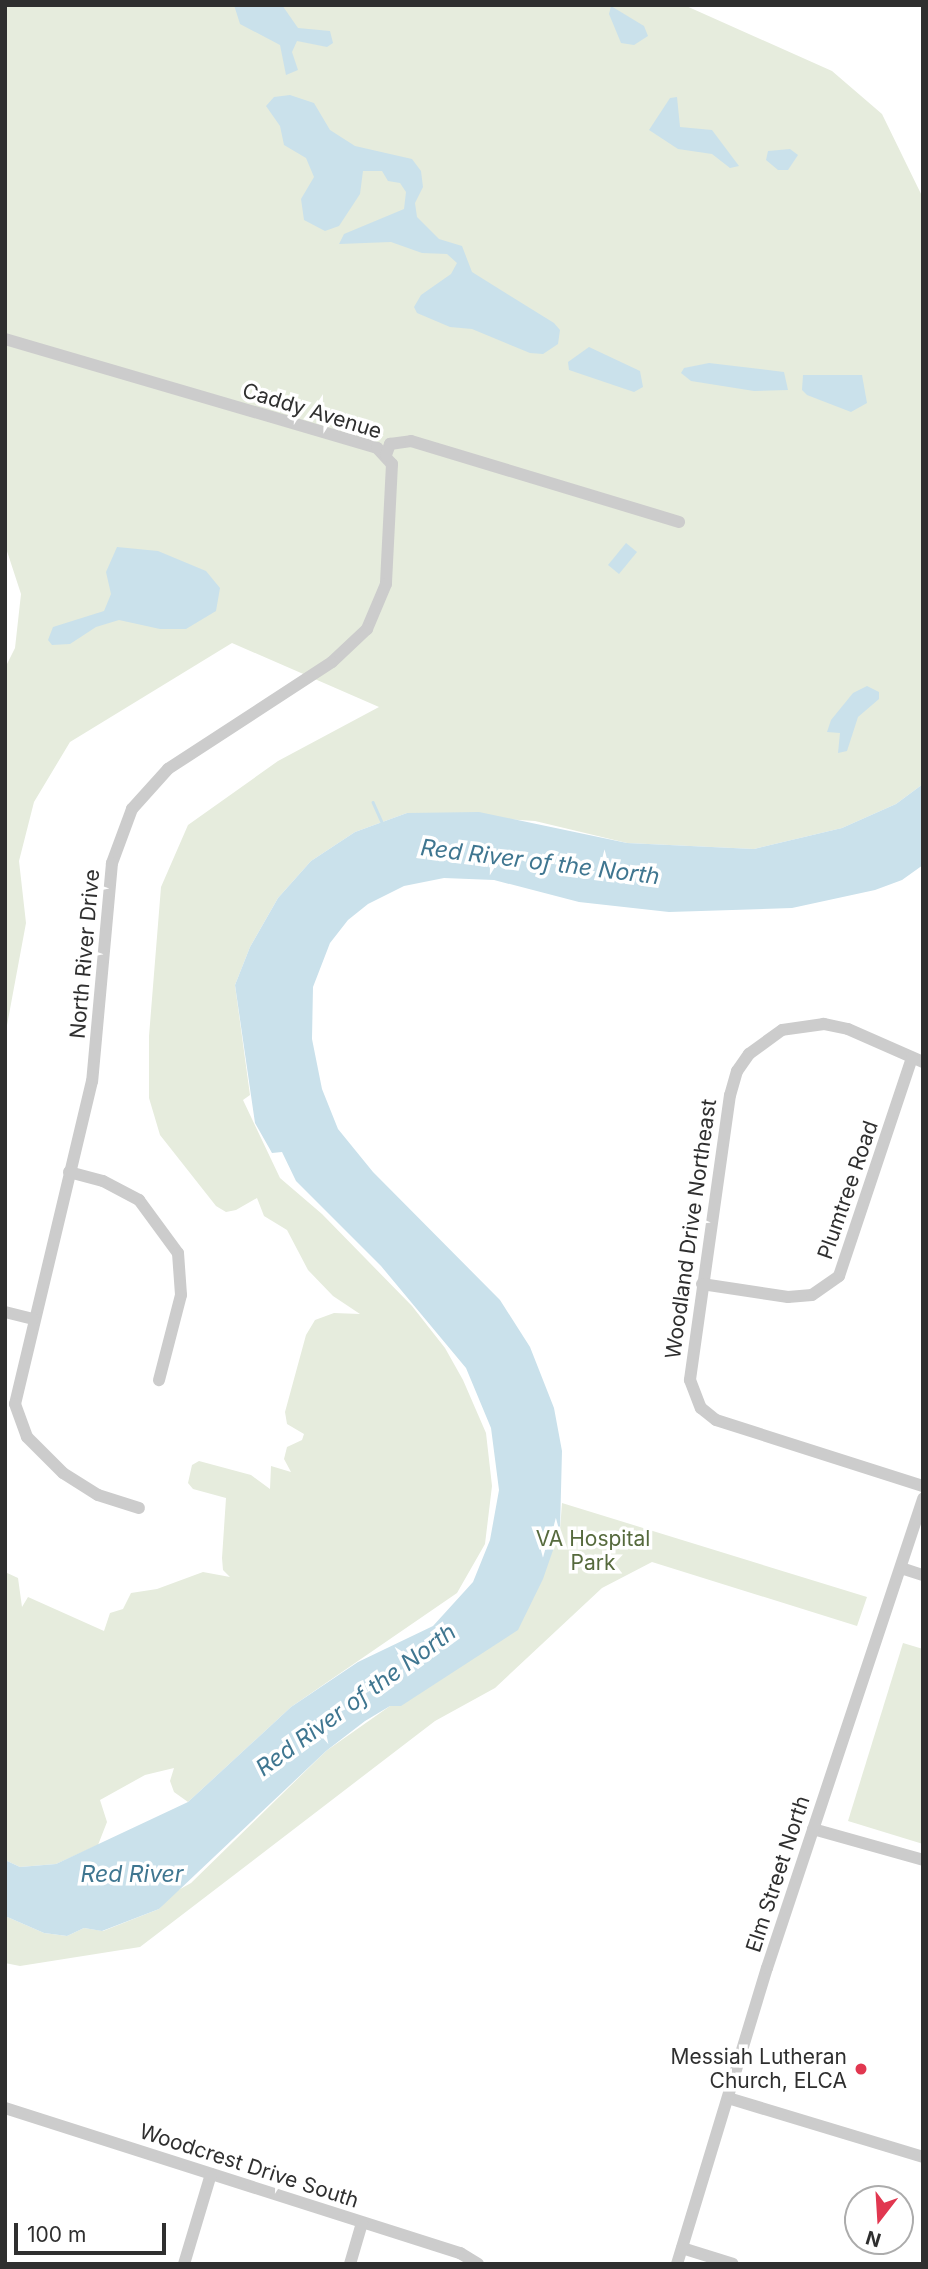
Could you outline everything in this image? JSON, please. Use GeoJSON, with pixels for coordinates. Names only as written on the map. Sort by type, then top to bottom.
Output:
{"type":"FeatureCollection","features":[{"type":"Feature","properties":{"kind":"street","name":"Caddy Avenue"},"geometry":{"type":"LineString","coordinates":[[5,339],[377,448],[386,455],[390,444],[411,441],[679,522]]}},
{"type":"Feature","properties":{"kind":"street","name":"North River Drive"},"geometry":{"type":"LineString","coordinates":[[139,1508],[78,1485],[27,1437],[18,1421],[16,1387],[96,1056],[107,895],[119,835],[132,809],[169,769],[332,662],[367,629],[386,584],[391,464],[386,455]]}},
{"type":"Feature","properties":{"kind":"street","name":"Woodland Drive Northeast"},"geometry":{"type":"LineString","coordinates":[[917,1060],[848,1029],[824,1024],[782,1030],[748,1054],[737,1071],[730,1095],[690,1380],[701,1408],[733,1426],[923,1486]]}},
{"type":"Feature","properties":{"kind":"street","name":"Plumtree Road"},"geometry":{"type":"LineString","coordinates":[[702,1284],[812,1296],[839,1276],[917,1060]]}},
{"type":"Feature","properties":{"kind":"street"},"geometry":{"type":"LineString","coordinates":[[69,1172],[122,1188],[139,1200],[178,1253],[181,1295],[159,1380]]}},
{"type":"Feature","properties":{"kind":"street"},"geometry":{"type":"LineString","coordinates":[[5,1312],[33,1319]]}},
{"type":"Feature","properties":{"kind":"street","name":"Elm Street North"},"geometry":{"type":"LineString","coordinates":[[677,2264],[813,1829],[923,1498]]}},
{"type":"Feature","properties":{"kind":"street"},"geometry":{"type":"LineString","coordinates":[[901,1568],[923,1575]]}},
{"type":"Feature","properties":{"kind":"street"},"geometry":{"type":"LineString","coordinates":[[813,1829],[923,1860]]}},
{"type":"Feature","properties":{"kind":"street"},"geometry":{"type":"LineString","coordinates":[[728,2098],[923,2157]]}},
{"type":"Feature","properties":{"kind":"street","name":"Woodcrest Drive South"},"geometry":{"type":"LineString","coordinates":[[5,2108],[460,2253],[478,2264]]}},
{"type":"Feature","properties":{"kind":"street"},"geometry":{"type":"LineString","coordinates":[[184,2264],[211,2174]]}},
{"type":"Feature","properties":{"kind":"street"},"geometry":{"type":"LineString","coordinates":[[349,2264],[362,2223]]}},
{"type":"Feature","properties":{"kind":"street"},"geometry":{"type":"LineString","coordinates":[[682,2248],[733,2264]]}},
{"type":"Feature","properties":{"kind":"green space"},"geometry":{"type":"Polygon","coordinates":[[[5,5],[684,5],[832,71],[882,114],[923,198],[923,784],[896,804],[842,828],[754,849],[627,843],[535,821],[407,813],[355,832],[311,861],[278,898],[250,947],[235,985],[250,1095],[243,1100],[280,1178],[322,1214],[412,1306],[445,1348],[463,1380],[486,1433],[492,1486],[485,1544],[457,1593],[291,1707],[188,1802],[174,1792],[170,1781],[174,1768],[145,1775],[100,1800],[107,1822],[98,1845],[56,1864],[20,1867],[5,1860],[5,1572],[18,1578],[22,1607],[28,1597],[104,1631],[110,1613],[123,1609],[131,1593],[157,1589],[203,1572],[230,1577],[223,1570],[222,1558],[226,1498],[193,1489],[188,1483],[192,1465],[199,1461],[251,1475],[270,1489],[271,1466],[291,1472],[284,1459],[287,1447],[302,1440],[304,1434],[287,1424],[285,1412],[306,1335],[315,1320],[334,1313],[360,1314],[333,1296],[308,1270],[287,1230],[264,1216],[257,1198],[236,1210],[226,1212],[216,1206],[160,1135],[149,1098],[149,1036],[161,887],[188,825],[278,761],[379,707],[232,643],[70,742],[34,802],[19,861],[26,923],[5,1036],[5,668],[15,648],[21,594],[5,545],[5,5]]]}},
{"type":"Feature","properties":{"kind":"green space","name":"VA Hospital Park"},"geometry":{"type":"Polygon","coordinates":[[[562,1503],[867,1597],[857,1626],[652,1562],[602,1588],[495,1688],[435,1721],[140,1947],[20,1966],[5,1963],[5,1916],[44,1933],[67,1936],[84,1928],[103,1931],[159,1909],[173,1893],[191,1883],[326,1751],[390,1706],[560,1530],[562,1503]]]}},
{"type":"Feature","properties":{"kind":"green space"},"geometry":{"type":"Polygon","coordinates":[[[903,1643],[923,1649],[923,1844],[848,1821],[903,1643]]]}},
{"type":"Feature","properties":{"kind":"water"},"geometry":{"type":"Polygon","coordinates":[[[234,5],[282,5],[298,28],[330,31],[333,43],[327,47],[297,41],[292,52],[298,70],[286,75],[280,45],[240,24],[234,5]]]}},
{"type":"Feature","properties":{"kind":"water"},"geometry":{"type":"Polygon","coordinates":[[[611,6],[644,26],[648,36],[634,45],[621,43],[609,14],[611,6]]]}},
{"type":"Feature","properties":{"kind":"water"},"geometry":{"type":"Polygon","coordinates":[[[290,95],[314,103],[330,130],[355,146],[412,159],[421,171],[423,187],[415,203],[417,217],[439,239],[462,246],[472,272],[554,323],[560,330],[558,344],[543,354],[530,353],[472,329],[450,327],[417,313],[414,307],[421,295],[451,274],[457,263],[447,254],[422,253],[391,242],[339,244],[344,234],[404,209],[406,192],[400,183],[388,181],[382,171],[363,171],[360,194],[339,226],[325,231],[304,220],[301,199],[314,177],[306,158],[284,145],[280,126],[266,106],[274,97],[290,95]]]}},
{"type":"Feature","properties":{"kind":"water"},"geometry":{"type":"Polygon","coordinates":[[[677,97],[680,127],[712,130],[739,166],[730,168],[712,154],[678,149],[649,130],[670,98],[677,97]]]}},
{"type":"Feature","properties":{"kind":"water"},"geometry":{"type":"Polygon","coordinates":[[[790,149],[798,155],[788,170],[778,170],[766,160],[768,151],[790,149]]]}},
{"type":"Feature","properties":{"kind":"water"},"geometry":{"type":"Polygon","coordinates":[[[589,347],[640,371],[643,387],[634,392],[569,370],[568,362],[589,347]]]}},
{"type":"Feature","properties":{"kind":"water"},"geometry":{"type":"Polygon","coordinates":[[[709,363],[784,372],[788,390],[754,391],[691,381],[681,373],[684,368],[709,363]]]}},
{"type":"Feature","properties":{"kind":"water"},"geometry":{"type":"Polygon","coordinates":[[[803,375],[862,375],[867,403],[851,412],[807,395],[802,390],[803,375]]]}},
{"type":"Feature","properties":{"kind":"water"},"geometry":{"type":"Polygon","coordinates":[[[626,543],[637,552],[619,574],[608,565],[626,543]]]}},
{"type":"Feature","properties":{"kind":"water"},"geometry":{"type":"Polygon","coordinates":[[[117,547],[158,551],[206,571],[220,588],[216,611],[186,629],[160,629],[119,620],[96,627],[70,644],[52,645],[48,640],[53,627],[104,611],[111,594],[106,572],[117,547]]]}},
{"type":"Feature","properties":{"kind":"water"},"geometry":{"type":"Polygon","coordinates":[[[867,686],[879,692],[879,699],[858,717],[847,751],[838,753],[840,733],[827,732],[831,720],[853,693],[867,686]]]}},
{"type":"Feature","properties":{"kind":"water","name":"Red River"},"geometry":{"type":"Polygon","coordinates":[[[923,784],[923,865],[902,880],[875,890],[792,908],[669,912],[579,902],[494,880],[444,878],[404,886],[368,904],[348,920],[330,943],[313,987],[312,1039],[322,1089],[338,1129],[373,1172],[500,1300],[530,1347],[554,1408],[562,1451],[560,1530],[543,1579],[518,1630],[401,1706],[390,1706],[365,1721],[326,1751],[159,1909],[102,1931],[84,1928],[67,1936],[44,1933],[5,1916],[5,1860],[20,1867],[56,1864],[188,1802],[291,1707],[358,1662],[433,1626],[473,1582],[490,1540],[499,1490],[491,1428],[466,1368],[381,1266],[296,1181],[282,1152],[272,1153],[255,1123],[235,985],[250,947],[278,898],[311,861],[355,832],[407,813],[479,812],[627,843],[754,849],[842,828],[896,804],[923,784]]]}},
{"type":"Feature","properties":{"kind":"waterway"},"geometry":{"type":"LineString","coordinates":[[373,802],[383,824]]}},
{"type":"Feature","properties":{"kind":"place","name":"Messiah Lutheran Church, ELCA"},"geometry":{"type":"Point","coordinates":[861,2069]}},
{"type":"Feature","properties":{"kind":"water label","name":"Red River of the North"},"geometry":{"type":"Point","coordinates":[540,862]}},
{"type":"Feature","properties":{"kind":"water label","name":"Red River of the North"},"geometry":{"type":"Point","coordinates":[356,1700]}}]}
